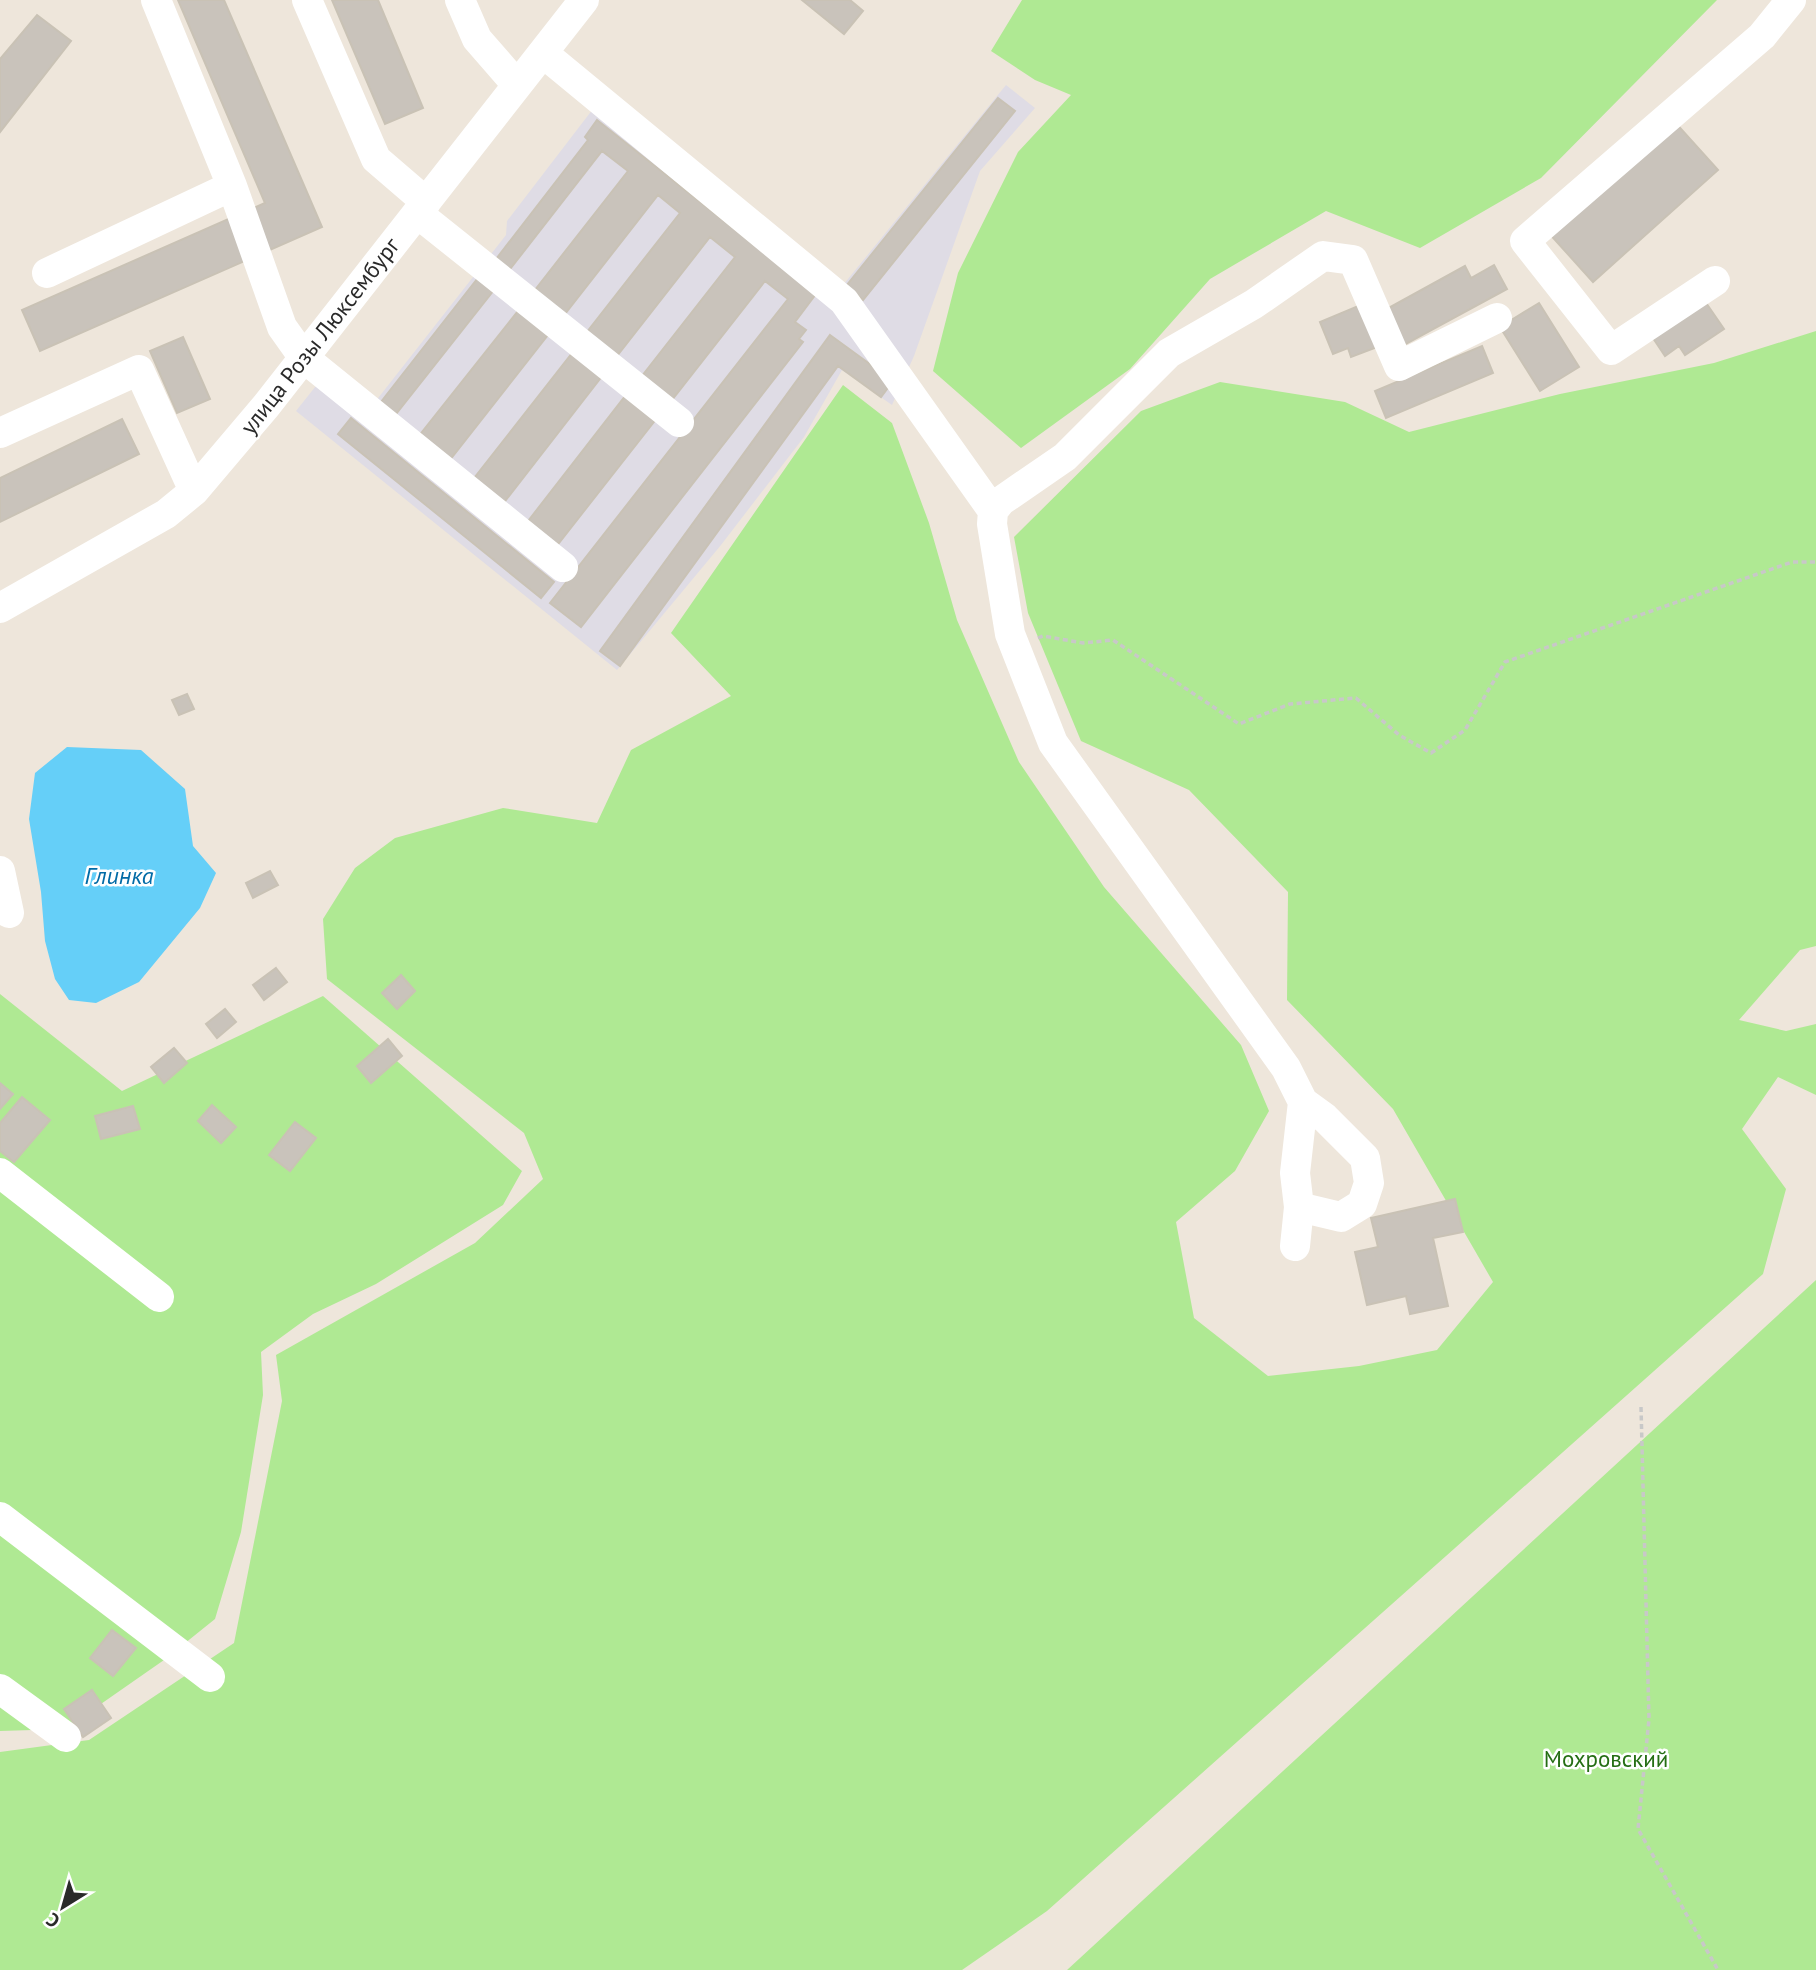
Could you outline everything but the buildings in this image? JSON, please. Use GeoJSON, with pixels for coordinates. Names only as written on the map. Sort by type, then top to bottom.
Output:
{"type":"FeatureCollection","features":[{"type":"Feature","properties":{"kind":"street"},"geometry":{"type":"LineString","coordinates":[[156,0],[232,186],[282,327],[304,358],[563,567]]}},
{"type":"Feature","properties":{"kind":"street"},"geometry":{"type":"LineString","coordinates":[[307,0],[376,159],[422,207],[679,422]]}},
{"type":"Feature","properties":{"kind":"street"},"geometry":{"type":"LineString","coordinates":[[460,0],[477,39],[517,85]]}},
{"type":"Feature","properties":{"kind":"street","name":"улица Розы Люксембург"},"geometry":{"type":"LineString","coordinates":[[0,608],[166,513],[194,491],[304,358],[584,0]]}},
{"type":"Feature","properties":{"kind":"street"},"geometry":{"type":"LineString","coordinates":[[1715,281],[1611,350],[1525,242],[1762,36],[1791,0]]}},
{"type":"Feature","properties":{"kind":"street"},"geometry":{"type":"LineString","coordinates":[[543,53],[844,301],[993,511]]}},
{"type":"Feature","properties":{"kind":"street"},"geometry":{"type":"LineString","coordinates":[[47,273],[232,186]]}},
{"type":"Feature","properties":{"kind":"street"},"geometry":{"type":"LineString","coordinates":[[1299,1207],[1341,1217],[1362,1204],[1369,1184],[1365,1158],[1325,1118],[1303,1102],[1286,1068],[1053,743],[1015,648],[992,524],[993,511],[1001,502],[1065,457],[1169,353],[1254,304],[1323,256],[1353,260],[1399,366],[1497,318]]}},
{"type":"Feature","properties":{"kind":"street"},"geometry":{"type":"LineString","coordinates":[[0,433],[139,370],[194,491]]}},
{"type":"Feature","properties":{"kind":"street"},"geometry":{"type":"LineString","coordinates":[[0,871],[9,913]]}},
{"type":"Feature","properties":{"kind":"street"},"geometry":{"type":"LineString","coordinates":[[1295,1246],[1299,1207],[1295,1173],[1303,1102]]}},
{"type":"Feature","properties":{"kind":"street"},"geometry":{"type":"LineString","coordinates":[[0,1173],[159,1297]]}},
{"type":"Feature","properties":{"kind":"street"},"geometry":{"type":"LineString","coordinates":[[0,1517],[211,1677]]}},
{"type":"Feature","properties":{"kind":"street"},"geometry":{"type":"LineString","coordinates":[[0,1689],[66,1737]]}},
{"type":"Feature","properties":{"kind":"path"},"geometry":{"type":"LineString","coordinates":[[1015,648],[1043,636],[1083,643],[1112,640],[1239,724],[1290,704],[1356,698],[1399,735],[1431,753],[1465,730],[1505,662],[1792,562],[1816,562]]}},
{"type":"Feature","properties":{"kind":"path"},"geometry":{"type":"LineString","coordinates":[[1641,1407],[1649,1719],[1638,1829],[1718,1970]]}},
{"type":"Feature","properties":{"kind":"shaded area"},"geometry":{"type":"Polygon","coordinates":[[[1006,85],[1035,108],[980,171],[914,356],[892,405],[842,370],[804,437],[721,545],[617,670],[296,411],[331,367],[375,402],[506,235],[507,221],[596,105],[839,290],[1006,85]]]}},
{"type":"Feature","properties":{"kind":"green space"},"geometry":{"type":"Polygon","coordinates":[[[1022,0],[1717,0],[1541,178],[1420,248],[1326,211],[1210,279],[1130,369],[1021,448],[933,371],[958,273],[1018,152],[1071,95],[1035,80],[991,51],[1022,0]]]}},
{"type":"Feature","properties":{"kind":"green space"},"geometry":{"type":"Polygon","coordinates":[[[1816,331],[1816,946],[1800,950],[1739,1020],[1786,1031],[1816,1024],[1816,1095],[1778,1077],[1742,1129],[1786,1189],[1763,1274],[1047,1911],[962,1970],[0,1970],[0,1752],[89,1740],[234,1643],[282,1401],[276,1355],[475,1243],[543,1179],[524,1133],[327,979],[323,919],[355,868],[395,838],[503,808],[597,823],[631,750],[731,696],[671,633],[843,385],[892,423],[929,523],[957,620],[1019,762],[1104,887],[1241,1045],[1269,1111],[1235,1171],[1176,1222],[1194,1318],[1268,1376],[1359,1366],[1437,1350],[1493,1282],[1393,1109],[1287,1000],[1288,892],[1189,790],[1081,741],[1028,613],[1014,537],[1141,411],[1220,382],[1345,402],[1409,432],[1560,394],[1714,363],[1816,331]]]}},
{"type":"Feature","properties":{"kind":"green space"},"geometry":{"type":"Polygon","coordinates":[[[0,994],[122,1091],[323,996],[522,1171],[503,1205],[376,1284],[313,1314],[261,1352],[263,1395],[241,1532],[215,1619],[164,1660],[65,1729],[0,1731],[0,994]]]}},
{"type":"Feature","properties":{"kind":"green space","name":"Мохровский"},"geometry":{"type":"Polygon","coordinates":[[[1816,1280],[1816,1970],[1067,1970],[1816,1280]]]}},
{"type":"Feature","properties":{"kind":"water","name":"Глинка"},"geometry":{"type":"Polygon","coordinates":[[[67,747],[141,750],[185,789],[193,846],[216,873],[200,908],[139,982],[96,1003],[69,1000],[55,979],[45,941],[41,892],[29,819],[35,773],[67,747]]]}}]}
